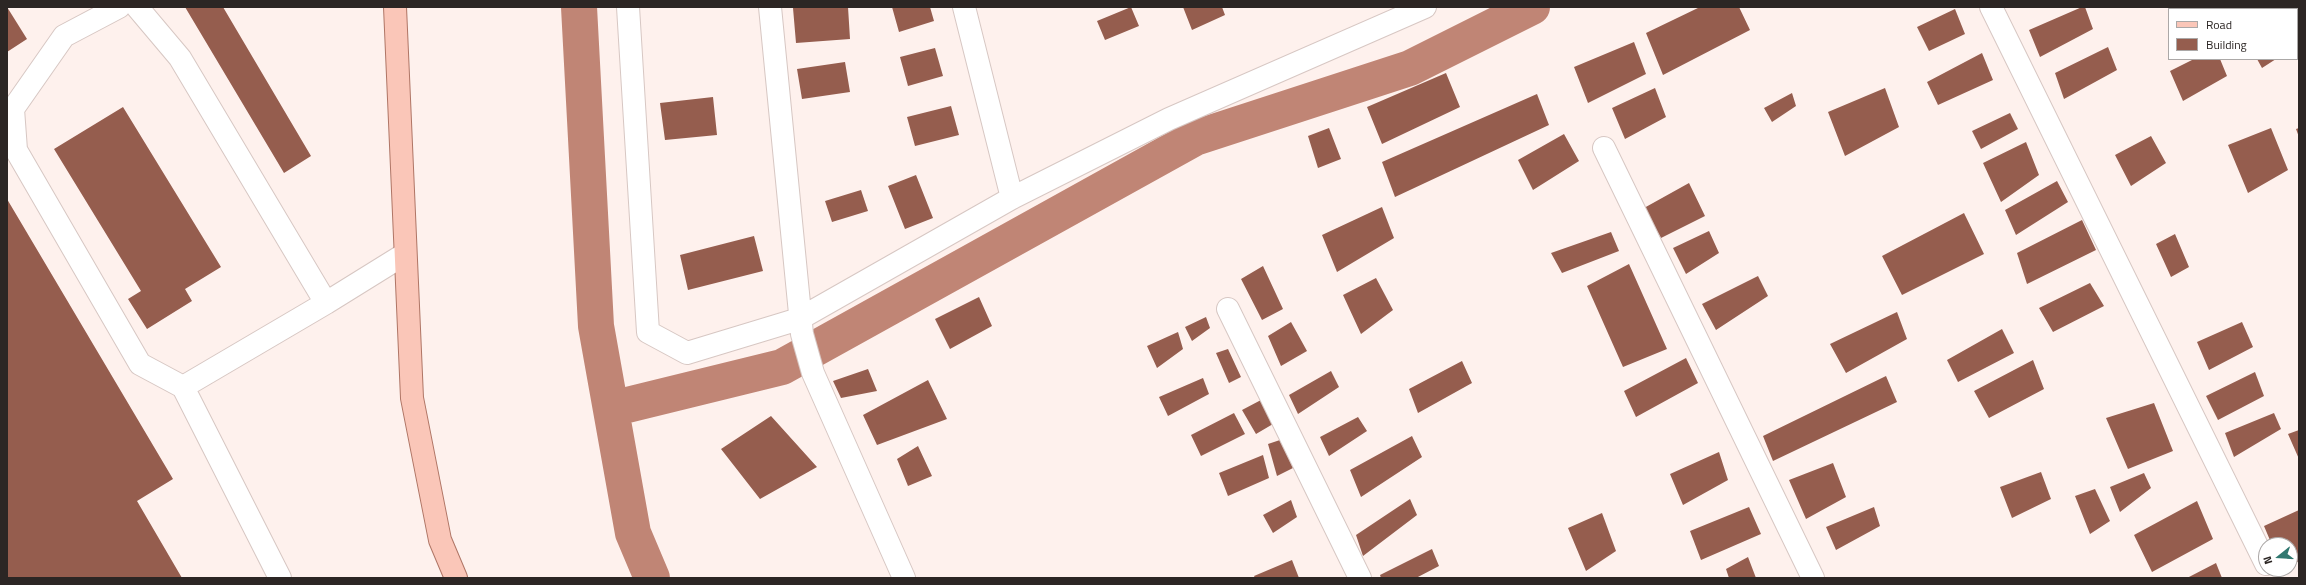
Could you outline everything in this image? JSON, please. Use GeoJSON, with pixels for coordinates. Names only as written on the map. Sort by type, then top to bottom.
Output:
{"type":"FeatureCollection","features":[{"type":"Feature","properties":{"kind":"main road"},"geometry":{"type":"LineString","coordinates":[[395,7],[412,398],[440,540],[456,578]]}},
{"type":"Feature","properties":{"kind":"street"},"geometry":{"type":"LineString","coordinates":[[119,7],[64,36],[13,109],[16,150],[140,364],[183,387],[280,578]]}},
{"type":"Feature","properties":{"kind":"street"},"geometry":{"type":"LineString","coordinates":[[137,7],[180,58],[326,303]]}},
{"type":"Feature","properties":{"kind":"street"},"geometry":{"type":"LineString","coordinates":[[628,7],[648,332],[686,353],[800,326],[1012,198],[1169,119],[1414,9]]}},
{"type":"Feature","properties":{"kind":"street"},"geometry":{"type":"LineString","coordinates":[[770,7],[800,326],[812,372],[904,578]]}},
{"type":"Feature","properties":{"kind":"street"},"geometry":{"type":"LineString","coordinates":[[964,7],[1012,198]]}},
{"type":"Feature","properties":{"kind":"street"},"geometry":{"type":"LineString","coordinates":[[1991,7],[2258,548]]}},
{"type":"Feature","properties":{"kind":"street"},"geometry":{"type":"LineString","coordinates":[[1604,148],[1813,578]]}},
{"type":"Feature","properties":{"kind":"street"},"geometry":{"type":"LineString","coordinates":[[183,387],[326,303],[405,254]]}},
{"type":"Feature","properties":{"kind":"street"},"geometry":{"type":"LineString","coordinates":[[1228,309],[1360,578]]}},
{"type":"Feature","properties":{"kind":"building"},"geometry":{"type":"Polygon","coordinates":[[[7,7],[27,39],[7,52],[7,7]]]}},
{"type":"Feature","properties":{"kind":"building"},"geometry":{"type":"Polygon","coordinates":[[[185,7],[223,7],[311,156],[284,173],[185,7]]]}},
{"type":"Feature","properties":{"kind":"building"},"geometry":{"type":"Polygon","coordinates":[[[848,7],[850,39],[796,43],[793,8],[848,7]]]}},
{"type":"Feature","properties":{"kind":"building"},"geometry":{"type":"Polygon","coordinates":[[[892,7],[930,7],[934,21],[899,32],[892,7]]]}},
{"type":"Feature","properties":{"kind":"building"},"geometry":{"type":"Polygon","coordinates":[[[1131,7],[1139,26],[1105,40],[1097,21],[1131,7]]]}},
{"type":"Feature","properties":{"kind":"building"},"geometry":{"type":"Polygon","coordinates":[[[1183,7],[1222,7],[1225,15],[1192,30],[1183,7]]]}},
{"type":"Feature","properties":{"kind":"building"},"geometry":{"type":"Polygon","coordinates":[[[1700,7],[1739,7],[1750,30],[1663,75],[1646,33],[1700,7]]]}},
{"type":"Feature","properties":{"kind":"building"},"geometry":{"type":"Polygon","coordinates":[[[2085,7],[2093,29],[2040,57],[2029,30],[2085,7]]]}},
{"type":"Feature","properties":{"kind":"building"},"geometry":{"type":"Polygon","coordinates":[[[1955,9],[1965,34],[1929,51],[1917,27],[1955,9]]]}},
{"type":"Feature","properties":{"kind":"building"},"geometry":{"type":"Polygon","coordinates":[[[1634,42],[1646,74],[1588,103],[1574,67],[1634,42]]]}},
{"type":"Feature","properties":{"kind":"building"},"geometry":{"type":"Polygon","coordinates":[[[2108,47],[2117,70],[2064,99],[2055,73],[2108,47]]]}},
{"type":"Feature","properties":{"kind":"building"},"geometry":{"type":"Polygon","coordinates":[[[935,48],[943,76],[908,86],[900,57],[935,48]]]}},
{"type":"Feature","properties":{"kind":"building"},"geometry":{"type":"Polygon","coordinates":[[[1982,53],[1993,80],[1938,105],[1927,82],[1982,53]]]}},
{"type":"Feature","properties":{"kind":"building"},"geometry":{"type":"Polygon","coordinates":[[[2192,60],[2220,60],[2227,76],[2183,101],[2170,71],[2192,60]]]}},
{"type":"Feature","properties":{"kind":"building"},"geometry":{"type":"Polygon","coordinates":[[[2258,60],[2274,60],[2262,68],[2258,60]]]}},
{"type":"Feature","properties":{"kind":"building"},"geometry":{"type":"Polygon","coordinates":[[[845,62],[850,92],[802,99],[797,69],[845,62]]]}},
{"type":"Feature","properties":{"kind":"building"},"geometry":{"type":"Polygon","coordinates":[[[1446,73],[1460,107],[1382,144],[1367,107],[1446,73]]]}},
{"type":"Feature","properties":{"kind":"building"},"geometry":{"type":"Polygon","coordinates":[[[1655,88],[1666,117],[1625,139],[1612,108],[1655,88]]]}},
{"type":"Feature","properties":{"kind":"building"},"geometry":{"type":"Polygon","coordinates":[[[1885,88],[1899,127],[1845,156],[1828,112],[1885,88]]]}},
{"type":"Feature","properties":{"kind":"building"},"geometry":{"type":"Polygon","coordinates":[[[1792,93],[1796,106],[1772,122],[1764,108],[1792,93]]]}},
{"type":"Feature","properties":{"kind":"building"},"geometry":{"type":"Polygon","coordinates":[[[1537,94],[1549,125],[1395,197],[1382,162],[1537,94]]]}},
{"type":"Feature","properties":{"kind":"building"},"geometry":{"type":"Polygon","coordinates":[[[713,97],[717,135],[665,140],[660,103],[713,97]]]}},
{"type":"Feature","properties":{"kind":"building"},"geometry":{"type":"Polygon","coordinates":[[[951,106],[959,135],[915,146],[907,117],[951,106]]]}},
{"type":"Feature","properties":{"kind":"building"},"geometry":{"type":"Polygon","coordinates":[[[123,107],[221,267],[185,289],[192,301],[147,329],[128,299],[141,291],[54,149],[123,107]]]}},
{"type":"Feature","properties":{"kind":"building"},"geometry":{"type":"Polygon","coordinates":[[[2010,113],[2018,129],[1981,149],[1972,131],[2010,113]]]}},
{"type":"Feature","properties":{"kind":"building"},"geometry":{"type":"Polygon","coordinates":[[[1329,128],[1341,159],[1318,168],[1308,136],[1329,128]]]}},
{"type":"Feature","properties":{"kind":"building"},"geometry":{"type":"Polygon","coordinates":[[[2271,128],[2288,170],[2248,193],[2228,145],[2271,128]]]}},
{"type":"Feature","properties":{"kind":"building"},"geometry":{"type":"Polygon","coordinates":[[[2299,128],[2299,137],[2296,129],[2299,128]]]}},
{"type":"Feature","properties":{"kind":"building"},"geometry":{"type":"Polygon","coordinates":[[[1564,134],[1579,161],[1533,190],[1518,160],[1564,134]]]}},
{"type":"Feature","properties":{"kind":"building"},"geometry":{"type":"Polygon","coordinates":[[[2151,136],[2166,163],[2131,186],[2115,155],[2151,136]]]}},
{"type":"Feature","properties":{"kind":"building"},"geometry":{"type":"Polygon","coordinates":[[[2026,142],[2039,175],[2001,202],[1983,163],[2026,142]]]}},
{"type":"Feature","properties":{"kind":"building"},"geometry":{"type":"Polygon","coordinates":[[[916,175],[933,218],[905,229],[888,186],[916,175]]]}},
{"type":"Feature","properties":{"kind":"building"},"geometry":{"type":"Polygon","coordinates":[[[2057,181],[2068,202],[2016,235],[2005,210],[2057,181]]]}},
{"type":"Feature","properties":{"kind":"building"},"geometry":{"type":"Polygon","coordinates":[[[1689,183],[1705,216],[1661,238],[1644,208],[1689,183]]]}},
{"type":"Feature","properties":{"kind":"building"},"geometry":{"type":"Polygon","coordinates":[[[861,190],[868,211],[832,222],[825,201],[861,190]]]}},
{"type":"Feature","properties":{"kind":"building"},"geometry":{"type":"Polygon","coordinates":[[[7,199],[173,479],[137,501],[182,578],[7,578],[7,199]]]}},
{"type":"Feature","properties":{"kind":"building"},"geometry":{"type":"Polygon","coordinates":[[[1382,207],[1394,238],[1337,272],[1322,235],[1382,207]]]}},
{"type":"Feature","properties":{"kind":"building"},"geometry":{"type":"Polygon","coordinates":[[[1964,213],[1984,254],[1902,295],[1882,256],[1964,213]]]}},
{"type":"Feature","properties":{"kind":"building"},"geometry":{"type":"Polygon","coordinates":[[[2082,220],[2096,250],[2027,284],[2017,253],[2082,220]]]}},
{"type":"Feature","properties":{"kind":"building"},"geometry":{"type":"Polygon","coordinates":[[[1709,231],[1719,253],[1686,274],[1673,248],[1709,231]]]}},
{"type":"Feature","properties":{"kind":"building"},"geometry":{"type":"Polygon","coordinates":[[[1611,232],[1619,251],[1562,273],[1551,253],[1611,232]]]}},
{"type":"Feature","properties":{"kind":"building"},"geometry":{"type":"Polygon","coordinates":[[[2175,234],[2189,267],[2171,277],[2156,244],[2175,234]]]}},
{"type":"Feature","properties":{"kind":"building"},"geometry":{"type":"Polygon","coordinates":[[[754,236],[763,271],[688,290],[680,255],[754,236]]]}},
{"type":"Feature","properties":{"kind":"building"},"geometry":{"type":"Polygon","coordinates":[[[1629,264],[1667,349],[1623,367],[1587,286],[1629,264]]]}},
{"type":"Feature","properties":{"kind":"building"},"geometry":{"type":"Polygon","coordinates":[[[1263,266],[1283,309],[1262,320],[1241,279],[1263,266]]]}},
{"type":"Feature","properties":{"kind":"building"},"geometry":{"type":"Polygon","coordinates":[[[1758,276],[1768,296],[1716,330],[1702,304],[1758,276]]]}},
{"type":"Feature","properties":{"kind":"building"},"geometry":{"type":"Polygon","coordinates":[[[1376,278],[1393,310],[1361,334],[1343,295],[1376,278]]]}},
{"type":"Feature","properties":{"kind":"building"},"geometry":{"type":"Polygon","coordinates":[[[2090,283],[2104,306],[2053,332],[2039,308],[2090,283]]]}},
{"type":"Feature","properties":{"kind":"building"},"geometry":{"type":"Polygon","coordinates":[[[979,297],[992,326],[950,349],[935,319],[979,297]]]}},
{"type":"Feature","properties":{"kind":"building"},"geometry":{"type":"Polygon","coordinates":[[[1897,312],[1907,339],[1846,373],[1830,344],[1897,312]]]}},
{"type":"Feature","properties":{"kind":"building"},"geometry":{"type":"Polygon","coordinates":[[[1206,317],[1210,328],[1192,341],[1185,327],[1206,317]]]}},
{"type":"Feature","properties":{"kind":"building"},"geometry":{"type":"Polygon","coordinates":[[[1291,322],[1307,351],[1281,366],[1268,336],[1291,322]]]}},
{"type":"Feature","properties":{"kind":"building"},"geometry":{"type":"Polygon","coordinates":[[[2242,322],[2253,347],[2209,370],[2197,342],[2242,322]]]}},
{"type":"Feature","properties":{"kind":"building"},"geometry":{"type":"Polygon","coordinates":[[[2002,329],[2014,353],[1958,382],[1947,360],[2002,329]]]}},
{"type":"Feature","properties":{"kind":"building"},"geometry":{"type":"Polygon","coordinates":[[[1178,332],[1183,349],[1157,368],[1147,346],[1178,332]]]}},
{"type":"Feature","properties":{"kind":"building"},"geometry":{"type":"Polygon","coordinates":[[[1228,349],[1241,377],[1229,383],[1216,353],[1228,349]]]}},
{"type":"Feature","properties":{"kind":"building"},"geometry":{"type":"Polygon","coordinates":[[[1686,358],[1698,383],[1636,417],[1624,391],[1686,358]]]}},
{"type":"Feature","properties":{"kind":"building"},"geometry":{"type":"Polygon","coordinates":[[[2033,360],[2044,389],[1989,418],[1974,391],[2033,360]]]}},
{"type":"Feature","properties":{"kind":"building"},"geometry":{"type":"Polygon","coordinates":[[[1462,361],[1472,383],[1418,413],[1409,389],[1462,361]]]}},
{"type":"Feature","properties":{"kind":"building"},"geometry":{"type":"Polygon","coordinates":[[[868,369],[877,391],[841,398],[833,381],[868,369]]]}},
{"type":"Feature","properties":{"kind":"building"},"geometry":{"type":"Polygon","coordinates":[[[1331,371],[1339,387],[1298,414],[1289,395],[1331,371]]]}},
{"type":"Feature","properties":{"kind":"building"},"geometry":{"type":"Polygon","coordinates":[[[2255,372],[2264,396],[2218,420],[2206,396],[2255,372]]]}},
{"type":"Feature","properties":{"kind":"building"},"geometry":{"type":"Polygon","coordinates":[[[1886,376],[1897,402],[1773,461],[1763,436],[1886,376]]]}},
{"type":"Feature","properties":{"kind":"building"},"geometry":{"type":"Polygon","coordinates":[[[1203,378],[1209,394],[1168,416],[1159,397],[1203,378]]]}},
{"type":"Feature","properties":{"kind":"building"},"geometry":{"type":"Polygon","coordinates":[[[928,380],[947,419],[877,445],[863,415],[928,380]]]}},
{"type":"Feature","properties":{"kind":"building"},"geometry":{"type":"Polygon","coordinates":[[[1261,400],[1273,424],[1256,434],[1242,410],[1261,400]]]}},
{"type":"Feature","properties":{"kind":"building"},"geometry":{"type":"Polygon","coordinates":[[[2154,403],[2173,451],[2128,469],[2106,418],[2154,403]]]}},
{"type":"Feature","properties":{"kind":"building"},"geometry":{"type":"Polygon","coordinates":[[[1234,413],[1245,434],[1201,456],[1191,435],[1234,413]]]}},
{"type":"Feature","properties":{"kind":"building"},"geometry":{"type":"Polygon","coordinates":[[[2274,413],[2281,429],[2234,457],[2225,433],[2274,413]]]}},
{"type":"Feature","properties":{"kind":"building"},"geometry":{"type":"Polygon","coordinates":[[[771,416],[817,467],[760,499],[721,449],[771,416]]]}},
{"type":"Feature","properties":{"kind":"building"},"geometry":{"type":"Polygon","coordinates":[[[1358,417],[1367,431],[1329,456],[1320,437],[1358,417]]]}},
{"type":"Feature","properties":{"kind":"building"},"geometry":{"type":"Polygon","coordinates":[[[2299,430],[2299,459],[2288,434],[2299,430]]]}},
{"type":"Feature","properties":{"kind":"building"},"geometry":{"type":"Polygon","coordinates":[[[1412,436],[1422,457],[1361,497],[1350,470],[1412,436]]]}},
{"type":"Feature","properties":{"kind":"building"},"geometry":{"type":"Polygon","coordinates":[[[1280,440],[1293,468],[1277,476],[1268,444],[1280,440]]]}},
{"type":"Feature","properties":{"kind":"building"},"geometry":{"type":"Polygon","coordinates":[[[918,446],[932,476],[908,486],[897,459],[918,446]]]}},
{"type":"Feature","properties":{"kind":"building"},"geometry":{"type":"Polygon","coordinates":[[[1719,452],[1728,480],[1683,505],[1670,474],[1719,452]]]}},
{"type":"Feature","properties":{"kind":"building"},"geometry":{"type":"Polygon","coordinates":[[[1263,455],[1269,478],[1228,496],[1219,473],[1263,455]]]}},
{"type":"Feature","properties":{"kind":"building"},"geometry":{"type":"Polygon","coordinates":[[[1833,463],[1846,497],[1806,519],[1789,480],[1833,463]]]}},
{"type":"Feature","properties":{"kind":"building"},"geometry":{"type":"Polygon","coordinates":[[[2041,472],[2051,499],[2012,518],[2000,487],[2041,472]]]}},
{"type":"Feature","properties":{"kind":"building"},"geometry":{"type":"Polygon","coordinates":[[[2144,473],[2151,488],[2120,512],[2110,487],[2144,473]]]}},
{"type":"Feature","properties":{"kind":"building"},"geometry":{"type":"Polygon","coordinates":[[[2095,489],[2110,521],[2090,534],[2075,496],[2095,489]]]}},
{"type":"Feature","properties":{"kind":"building"},"geometry":{"type":"Polygon","coordinates":[[[1410,499],[1417,515],[1363,556],[1356,535],[1410,499]]]}},
{"type":"Feature","properties":{"kind":"building"},"geometry":{"type":"Polygon","coordinates":[[[1291,500],[1297,517],[1273,533],[1263,515],[1291,500]]]}},
{"type":"Feature","properties":{"kind":"building"},"geometry":{"type":"Polygon","coordinates":[[[2197,501],[2213,539],[2152,572],[2134,535],[2197,501]]]}},
{"type":"Feature","properties":{"kind":"building"},"geometry":{"type":"Polygon","coordinates":[[[1749,507],[1761,534],[1701,560],[1690,531],[1749,507]]]}},
{"type":"Feature","properties":{"kind":"building"},"geometry":{"type":"Polygon","coordinates":[[[1874,507],[1880,526],[1836,550],[1826,527],[1874,507]]]}},
{"type":"Feature","properties":{"kind":"building"},"geometry":{"type":"Polygon","coordinates":[[[2299,510],[2299,561],[2298,537],[2269,537],[2264,526],[2299,510]]]}},
{"type":"Feature","properties":{"kind":"building"},"geometry":{"type":"Polygon","coordinates":[[[1602,513],[1616,551],[1586,571],[1568,528],[1602,513]]]}},
{"type":"Feature","properties":{"kind":"building"},"geometry":{"type":"Polygon","coordinates":[[[1432,549],[1439,566],[1416,578],[1381,578],[1380,575],[1432,549]]]}},
{"type":"Feature","properties":{"kind":"building"},"geometry":{"type":"Polygon","coordinates":[[[1748,557],[1756,578],[1729,578],[1726,569],[1748,557]]]}},
{"type":"Feature","properties":{"kind":"building"},"geometry":{"type":"Polygon","coordinates":[[[1292,560],[1299,578],[1255,578],[1254,576],[1292,560]]]}},
{"type":"Feature","properties":{"kind":"building"},"geometry":{"type":"Polygon","coordinates":[[[2216,563],[2222,578],[2187,578],[2216,563]]]}},
{"type":"Feature","properties":{"kind":"waterway"},"geometry":{"type":"LineString","coordinates":[[579,7],[596,326],[633,533],[652,578]]}},
{"type":"Feature","properties":{"kind":"waterway"},"geometry":{"type":"LineString","coordinates":[[611,409],[782,367],[1195,138],[1410,68],[1532,7]]}}]}
